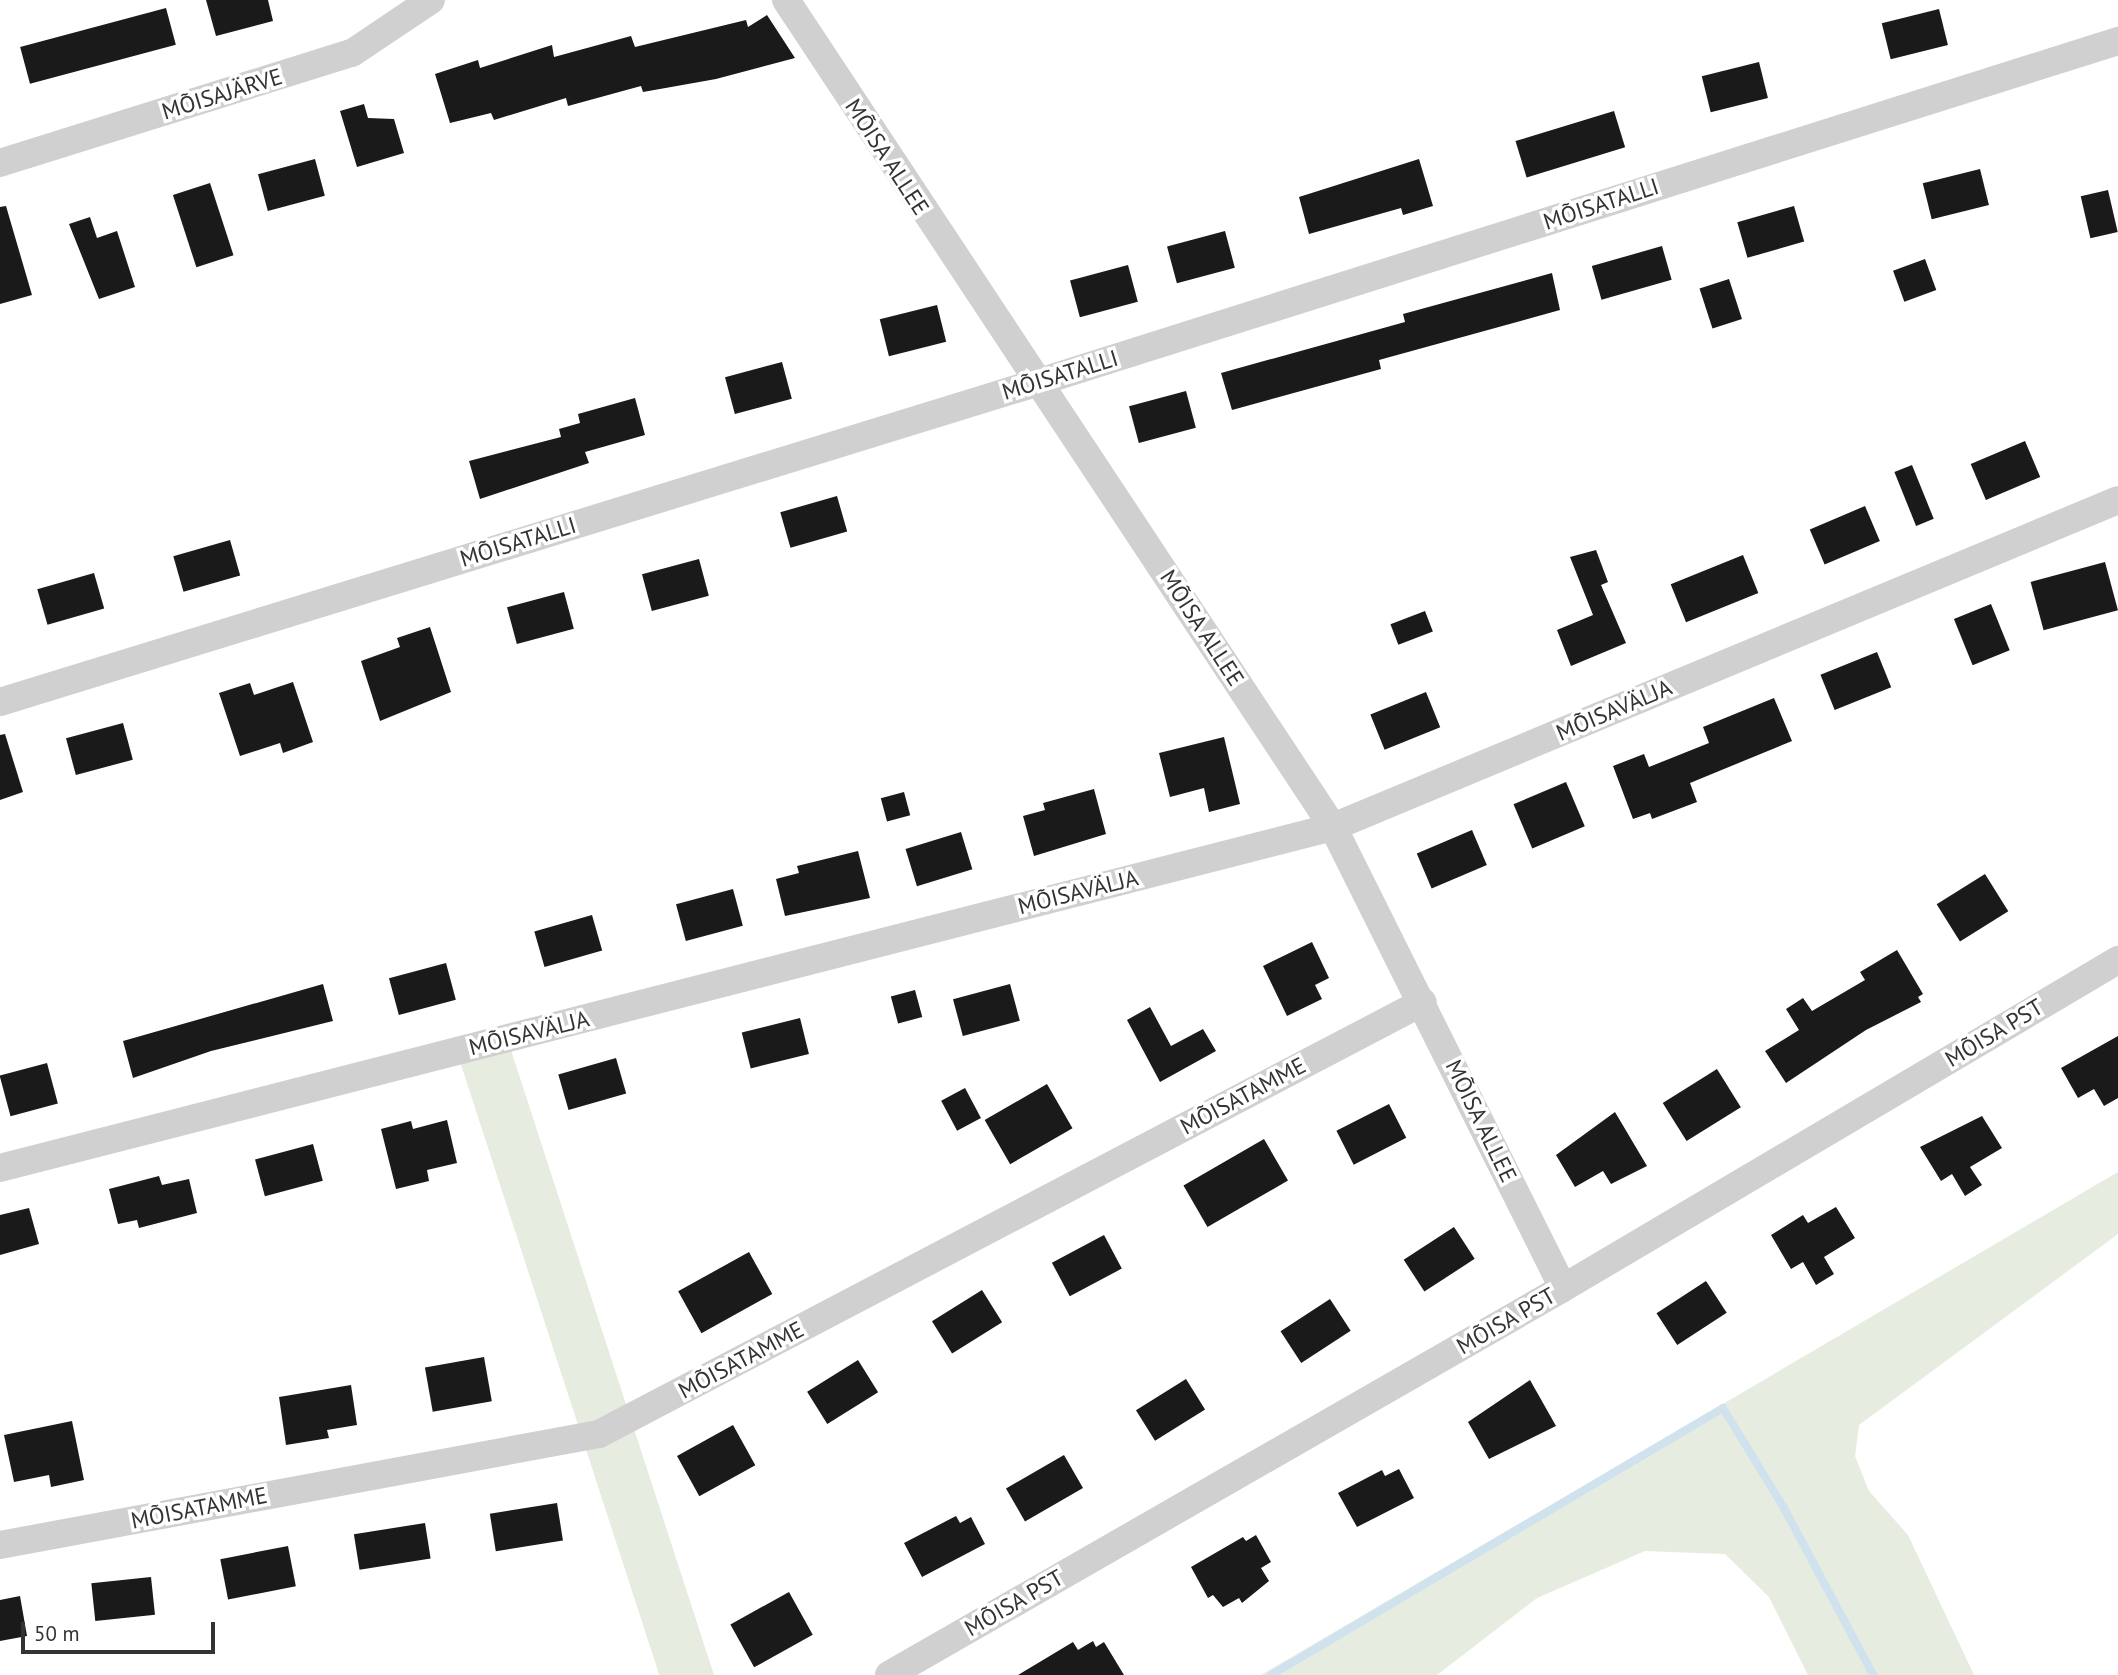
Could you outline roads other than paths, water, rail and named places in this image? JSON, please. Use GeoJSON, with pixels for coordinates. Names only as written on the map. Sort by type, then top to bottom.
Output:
{"type":"FeatureCollection","features":[{"type":"Feature","properties":{"kind":"street","name":"MÕISAJÄRVE"},"geometry":{"type":"LineString","coordinates":[[0,163],[352,53],[431,0]]}},
{"type":"Feature","properties":{"kind":"street","name":"MÕISA ALLEE"},"geometry":{"type":"LineString","coordinates":[[786,0],[1333,827],[1423,1002],[1563,1288]]}},
{"type":"Feature","properties":{"kind":"street","name":"MÕISATALLI"},"geometry":{"type":"LineString","coordinates":[[0,702],[1039,382],[2118,41]]}},
{"type":"Feature","properties":{"kind":"street","name":"MÕISAVÄLJA"},"geometry":{"type":"LineString","coordinates":[[0,1168],[1333,827],[2118,500]]}},
{"type":"Feature","properties":{"kind":"street","name":"MÕISA PST"},"geometry":{"type":"LineString","coordinates":[[889,1675],[1563,1288],[2118,960]]}},
{"type":"Feature","properties":{"kind":"street","name":"MÕISATAMME"},"geometry":{"type":"LineString","coordinates":[[0,1545],[599,1434],[1423,1002]]}},
{"type":"Feature","properties":{"kind":"waterway"},"geometry":{"type":"LineString","coordinates":[[1271,1675],[1723,1408],[1784,1508],[1873,1675]]}}]}
